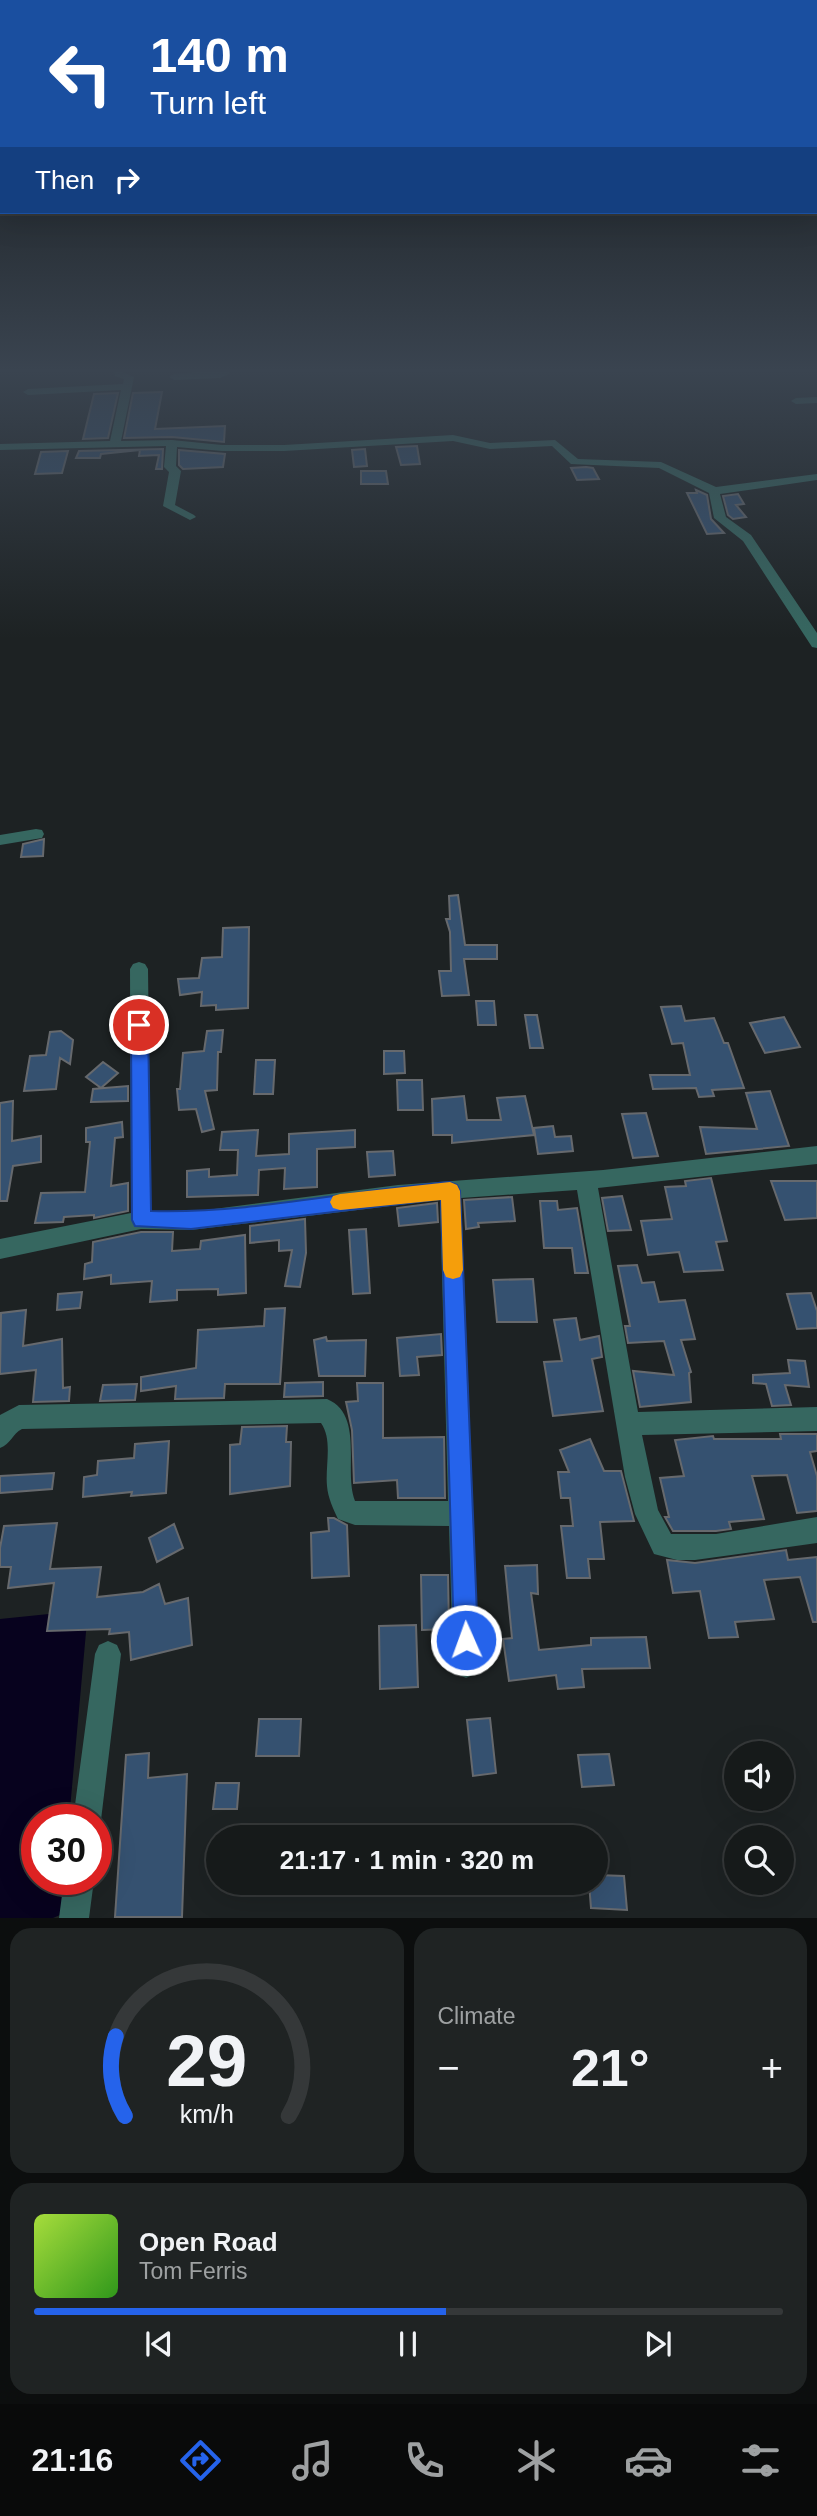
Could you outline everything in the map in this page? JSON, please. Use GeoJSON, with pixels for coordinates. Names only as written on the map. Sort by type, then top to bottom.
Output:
{"type":"FeatureCollection","features":[{"type":"Feature","properties":{"kind":"street"},"geometry":{"type":"LineString","coordinates":[[171,460],[170,467],[175,471],[169,506],[190,517]]}},
{"type":"Feature","properties":{"kind":"street"},"geometry":{"type":"LineString","coordinates":[[573,460],[591,464],[657,464],[677,471],[714,491],[817,477]]}},
{"type":"Feature","properties":{"kind":"street"},"geometry":{"type":"LineString","coordinates":[[714,491],[720,519],[747,538],[817,644]]}},
{"type":"Feature","properties":{"kind":"street"},"geometry":{"type":"LineString","coordinates":[[0,840],[36,834]]}},
{"type":"Feature","properties":{"kind":"street"},"geometry":{"type":"LineString","coordinates":[[139,969],[141,1220]]}},
{"type":"Feature","properties":{"kind":"street"},"geometry":{"type":"LineString","coordinates":[[0,1249],[141,1220],[191,1221],[398,1194],[586,1180],[817,1155]]}},
{"type":"Feature","properties":{"kind":"street"},"geometry":{"type":"LineString","coordinates":[[586,1180],[637,1477],[647,1514],[663,1545],[674,1549],[695,1548],[817,1530]]}},
{"type":"Feature","properties":{"kind":"street"},"geometry":{"type":"LineString","coordinates":[[450,1191],[466,1665]]}},
{"type":"Feature","properties":{"kind":"street"},"geometry":{"type":"LineString","coordinates":[[0,1436],[7,1424],[19,1417],[327,1411],[336,1424],[342,1498],[347,1510],[355,1513],[461,1514]]}},
{"type":"Feature","properties":{"kind":"street"},"geometry":{"type":"LineString","coordinates":[[629,1424],[817,1419]]}},
{"type":"Feature","properties":{"kind":"street"},"geometry":{"type":"LineString","coordinates":[[89,1804],[108,1654]]}},
{"type":"Feature","properties":{"kind":"street"},"geometry":{"type":"LineString","coordinates":[[74,1917],[77,1895]]}},
{"type":"Feature","properties":{"kind":"shaded area"},"geometry":{"type":"Polygon","coordinates":[[[88,1610],[70,1804],[21,1804],[21,1895],[62,1895],[60,1915],[53,1918],[0,1918],[0,1619],[88,1610]]]}},
{"type":"Feature","properties":{"kind":"building"},"geometry":{"type":"Polygon","coordinates":[[[39,460],[66,460],[62,473],[35,474],[39,460]]]}},
{"type":"Feature","properties":{"kind":"building"},"geometry":{"type":"Polygon","coordinates":[[[158,460],[162,460],[162,469],[156,469],[158,460]]]}},
{"type":"Feature","properties":{"kind":"building"},"geometry":{"type":"Polygon","coordinates":[[[179,460],[224,460],[223,467],[183,469],[179,465],[179,460]]]}},
{"type":"Feature","properties":{"kind":"building"},"geometry":{"type":"Polygon","coordinates":[[[353,460],[366,460],[367,466],[354,467],[353,460]]]}},
{"type":"Feature","properties":{"kind":"building"},"geometry":{"type":"Polygon","coordinates":[[[399,460],[419,460],[420,464],[401,465],[399,460]]]}},
{"type":"Feature","properties":{"kind":"building"},"geometry":{"type":"Polygon","coordinates":[[[571,468],[593,468],[599,479],[577,480],[571,468]]]}},
{"type":"Feature","properties":{"kind":"building"},"geometry":{"type":"Polygon","coordinates":[[[361,471],[386,471],[388,484],[361,484],[361,471]]]}},
{"type":"Feature","properties":{"kind":"building"},"geometry":{"type":"Polygon","coordinates":[[[696,490],[707,495],[711,519],[724,533],[707,534],[687,493],[697,493],[696,490]]]}},
{"type":"Feature","properties":{"kind":"building"},"geometry":{"type":"Polygon","coordinates":[[[738,494],[744,504],[736,505],[746,517],[733,519],[728,515],[723,496],[738,494]]]}},
{"type":"Feature","properties":{"kind":"building"},"geometry":{"type":"Polygon","coordinates":[[[44,839],[43,856],[21,857],[23,844],[44,839]]]}},
{"type":"Feature","properties":{"kind":"building"},"geometry":{"type":"Polygon","coordinates":[[[458,895],[465,945],[497,945],[497,959],[464,959],[469,995],[442,996],[439,971],[451,971],[450,932],[446,919],[450,919],[449,896],[458,895]]]}},
{"type":"Feature","properties":{"kind":"building"},"geometry":{"type":"Polygon","coordinates":[[[249,927],[248,1008],[216,1010],[216,1005],[201,1006],[202,992],[180,995],[178,979],[199,978],[202,958],[222,957],[223,928],[249,927]]]}},
{"type":"Feature","properties":{"kind":"building"},"geometry":{"type":"Polygon","coordinates":[[[476,1001],[494,1001],[496,1025],[478,1025],[476,1001]]]}},
{"type":"Feature","properties":{"kind":"building"},"geometry":{"type":"Polygon","coordinates":[[[681,1006],[685,1021],[714,1018],[724,1043],[728,1043],[744,1088],[712,1090],[714,1096],[699,1097],[696,1088],[653,1089],[650,1075],[690,1075],[683,1043],[672,1044],[661,1007],[681,1006]]]}},
{"type":"Feature","properties":{"kind":"building"},"geometry":{"type":"Polygon","coordinates":[[[525,1015],[537,1015],[543,1048],[530,1048],[525,1015]]]}},
{"type":"Feature","properties":{"kind":"building"},"geometry":{"type":"Polygon","coordinates":[[[784,1017],[800,1047],[765,1053],[750,1023],[784,1017]]]}},
{"type":"Feature","properties":{"kind":"building"},"geometry":{"type":"Polygon","coordinates":[[[223,1030],[221,1052],[218,1052],[217,1090],[205,1091],[214,1129],[202,1132],[196,1109],[179,1110],[177,1089],[180,1089],[183,1053],[204,1051],[207,1031],[223,1030]]]}},
{"type":"Feature","properties":{"kind":"building"},"geometry":{"type":"Polygon","coordinates":[[[61,1031],[73,1040],[70,1064],[60,1058],[56,1089],[24,1091],[30,1056],[46,1055],[50,1032],[61,1031]]]}},
{"type":"Feature","properties":{"kind":"building"},"geometry":{"type":"Polygon","coordinates":[[[384,1051],[404,1051],[405,1073],[384,1074],[384,1051]]]}},
{"type":"Feature","properties":{"kind":"building"},"geometry":{"type":"Polygon","coordinates":[[[256,1060],[275,1060],[273,1094],[254,1094],[256,1060]]]}},
{"type":"Feature","properties":{"kind":"building"},"geometry":{"type":"Polygon","coordinates":[[[103,1062],[118,1073],[101,1088],[86,1077],[103,1062]]]}},
{"type":"Feature","properties":{"kind":"building"},"geometry":{"type":"Polygon","coordinates":[[[397,1080],[422,1080],[423,1110],[398,1110],[397,1080]]]}},
{"type":"Feature","properties":{"kind":"building"},"geometry":{"type":"Polygon","coordinates":[[[128,1086],[128,1101],[91,1102],[93,1089],[128,1086]]]}},
{"type":"Feature","properties":{"kind":"building"},"geometry":{"type":"Polygon","coordinates":[[[770,1091],[789,1146],[706,1154],[700,1127],[757,1129],[746,1093],[770,1091]]]}},
{"type":"Feature","properties":{"kind":"building"},"geometry":{"type":"Polygon","coordinates":[[[464,1096],[467,1120],[501,1120],[497,1098],[525,1096],[534,1135],[452,1143],[452,1135],[433,1135],[432,1099],[464,1096]]]}},
{"type":"Feature","properties":{"kind":"building"},"geometry":{"type":"Polygon","coordinates":[[[13,1101],[12,1141],[41,1136],[41,1162],[13,1166],[7,1201],[0,1201],[0,1103],[13,1101]]]}},
{"type":"Feature","properties":{"kind":"building"},"geometry":{"type":"Polygon","coordinates":[[[646,1113],[658,1156],[633,1158],[622,1114],[646,1113]]]}},
{"type":"Feature","properties":{"kind":"building"},"geometry":{"type":"Polygon","coordinates":[[[122,1122],[123,1137],[115,1138],[111,1186],[128,1183],[128,1211],[94,1218],[94,1215],[64,1217],[63,1222],[35,1223],[41,1193],[85,1192],[90,1142],[86,1142],[86,1128],[122,1122]]]}},
{"type":"Feature","properties":{"kind":"building"},"geometry":{"type":"Polygon","coordinates":[[[553,1126],[555,1137],[571,1136],[573,1151],[538,1154],[534,1128],[553,1126]]]}},
{"type":"Feature","properties":{"kind":"building"},"geometry":{"type":"Polygon","coordinates":[[[258,1130],[256,1156],[289,1154],[289,1134],[355,1130],[355,1147],[317,1149],[317,1187],[284,1189],[285,1168],[259,1170],[258,1195],[187,1197],[187,1171],[209,1169],[209,1177],[237,1175],[238,1150],[220,1150],[222,1132],[258,1130]]]}},
{"type":"Feature","properties":{"kind":"building"},"geometry":{"type":"Polygon","coordinates":[[[393,1151],[395,1175],[369,1177],[367,1152],[393,1151]]]}},
{"type":"Feature","properties":{"kind":"building"},"geometry":{"type":"Polygon","coordinates":[[[711,1178],[727,1241],[716,1242],[723,1270],[684,1272],[679,1252],[648,1255],[641,1221],[672,1219],[665,1187],[686,1186],[685,1181],[711,1178]]]}},
{"type":"Feature","properties":{"kind":"building"},"geometry":{"type":"Polygon","coordinates":[[[771,1181],[817,1181],[817,1218],[785,1220],[771,1181]]]}},
{"type":"Feature","properties":{"kind":"building"},"geometry":{"type":"Polygon","coordinates":[[[622,1196],[631,1230],[608,1231],[602,1198],[622,1196]]]}},
{"type":"Feature","properties":{"kind":"building"},"geometry":{"type":"Polygon","coordinates":[[[512,1197],[515,1221],[478,1223],[479,1227],[466,1229],[464,1200],[512,1197]]]}},
{"type":"Feature","properties":{"kind":"building"},"geometry":{"type":"Polygon","coordinates":[[[540,1201],[557,1201],[558,1210],[577,1208],[588,1273],[575,1273],[572,1248],[544,1248],[540,1201]]]}},
{"type":"Feature","properties":{"kind":"building"},"geometry":{"type":"Polygon","coordinates":[[[437,1203],[438,1222],[399,1226],[397,1208],[437,1203]]]}},
{"type":"Feature","properties":{"kind":"building"},"geometry":{"type":"Polygon","coordinates":[[[305,1219],[306,1253],[300,1287],[285,1286],[292,1250],[279,1251],[279,1240],[250,1243],[250,1226],[305,1219]]]}},
{"type":"Feature","properties":{"kind":"building"},"geometry":{"type":"Polygon","coordinates":[[[366,1229],[370,1293],[353,1294],[349,1230],[366,1229]]]}},
{"type":"Feature","properties":{"kind":"building"},"geometry":{"type":"Polygon","coordinates":[[[141,1232],[173,1232],[172,1251],[200,1249],[201,1241],[245,1235],[246,1293],[218,1295],[218,1289],[177,1290],[177,1300],[150,1302],[152,1281],[111,1284],[111,1275],[84,1279],[85,1264],[92,1262],[93,1242],[141,1232]]]}},
{"type":"Feature","properties":{"kind":"building"},"geometry":{"type":"Polygon","coordinates":[[[637,1265],[642,1283],[654,1282],[659,1302],[685,1300],[695,1339],[681,1340],[691,1372],[691,1402],[640,1407],[633,1371],[674,1375],[664,1341],[628,1343],[625,1326],[630,1326],[618,1266],[637,1265]]]}},
{"type":"Feature","properties":{"kind":"building"},"geometry":{"type":"Polygon","coordinates":[[[533,1279],[537,1322],[497,1322],[493,1280],[533,1279]]]}},
{"type":"Feature","properties":{"kind":"building"},"geometry":{"type":"Polygon","coordinates":[[[82,1292],[80,1308],[57,1310],[58,1294],[82,1292]]]}},
{"type":"Feature","properties":{"kind":"building"},"geometry":{"type":"Polygon","coordinates":[[[811,1293],[817,1311],[817,1328],[797,1329],[787,1294],[811,1293]]]}},
{"type":"Feature","properties":{"kind":"building"},"geometry":{"type":"Polygon","coordinates":[[[285,1308],[280,1384],[225,1384],[224,1398],[175,1399],[176,1386],[141,1391],[141,1377],[196,1368],[198,1330],[264,1326],[265,1309],[285,1308]]]}},
{"type":"Feature","properties":{"kind":"building"},"geometry":{"type":"Polygon","coordinates":[[[26,1310],[23,1346],[62,1339],[63,1388],[70,1387],[69,1401],[33,1402],[36,1370],[0,1374],[1,1313],[26,1310]]]}},
{"type":"Feature","properties":{"kind":"building"},"geometry":{"type":"Polygon","coordinates":[[[576,1318],[580,1340],[599,1336],[602,1357],[592,1359],[603,1411],[553,1416],[544,1362],[562,1361],[554,1320],[576,1318]]]}},
{"type":"Feature","properties":{"kind":"building"},"geometry":{"type":"Polygon","coordinates":[[[441,1334],[442,1355],[417,1357],[419,1375],[400,1376],[397,1338],[441,1334]]]}},
{"type":"Feature","properties":{"kind":"building"},"geometry":{"type":"Polygon","coordinates":[[[326,1337],[327,1341],[366,1340],[365,1376],[319,1376],[314,1340],[326,1337]]]}},
{"type":"Feature","properties":{"kind":"building"},"geometry":{"type":"Polygon","coordinates":[[[788,1360],[805,1361],[809,1387],[785,1385],[791,1405],[772,1406],[766,1384],[753,1383],[753,1375],[790,1373],[788,1360]]]}},
{"type":"Feature","properties":{"kind":"building"},"geometry":{"type":"Polygon","coordinates":[[[323,1382],[323,1396],[284,1397],[285,1383],[323,1382]]]}},
{"type":"Feature","properties":{"kind":"building"},"geometry":{"type":"Polygon","coordinates":[[[357,1383],[383,1383],[383,1438],[444,1437],[445,1498],[398,1498],[397,1480],[354,1483],[352,1430],[346,1402],[358,1401],[357,1383]]]}},
{"type":"Feature","properties":{"kind":"building"},"geometry":{"type":"Polygon","coordinates":[[[137,1384],[135,1400],[100,1401],[103,1385],[137,1384]]]}},
{"type":"Feature","properties":{"kind":"building"},"geometry":{"type":"Polygon","coordinates":[[[287,1426],[286,1442],[291,1442],[290,1486],[230,1494],[230,1445],[240,1444],[242,1427],[287,1426]]]}},
{"type":"Feature","properties":{"kind":"building"},"geometry":{"type":"Polygon","coordinates":[[[780,1434],[817,1434],[817,1451],[810,1452],[817,1476],[817,1511],[797,1513],[787,1475],[752,1476],[764,1519],[729,1522],[731,1529],[716,1531],[673,1531],[665,1517],[669,1517],[660,1478],[684,1476],[675,1440],[713,1436],[714,1439],[781,1439],[780,1434]]]}},
{"type":"Feature","properties":{"kind":"building"},"geometry":{"type":"Polygon","coordinates":[[[590,1439],[604,1471],[621,1471],[634,1521],[600,1522],[604,1559],[588,1559],[590,1578],[567,1578],[561,1526],[573,1526],[570,1498],[561,1498],[558,1472],[569,1472],[560,1450],[590,1439]]]}},
{"type":"Feature","properties":{"kind":"building"},"geometry":{"type":"Polygon","coordinates":[[[169,1441],[166,1493],[131,1496],[132,1492],[83,1497],[84,1477],[97,1475],[98,1461],[134,1458],[135,1444],[169,1441]]]}},
{"type":"Feature","properties":{"kind":"building"},"geometry":{"type":"Polygon","coordinates":[[[54,1473],[52,1489],[0,1493],[0,1476],[54,1473]]]}},
{"type":"Feature","properties":{"kind":"building"},"geometry":{"type":"Polygon","coordinates":[[[328,1518],[347,1525],[349,1576],[312,1578],[311,1533],[329,1531],[328,1518]]]}},
{"type":"Feature","properties":{"kind":"building"},"geometry":{"type":"Polygon","coordinates":[[[57,1523],[50,1569],[101,1567],[97,1597],[143,1592],[159,1584],[165,1604],[188,1598],[192,1645],[131,1660],[129,1632],[109,1634],[110,1629],[47,1631],[54,1583],[8,1588],[11,1567],[0,1567],[0,1548],[4,1526],[57,1523]]]}},
{"type":"Feature","properties":{"kind":"building"},"geometry":{"type":"Polygon","coordinates":[[[174,1524],[183,1548],[157,1562],[149,1538],[174,1524]]]}},
{"type":"Feature","properties":{"kind":"building"},"geometry":{"type":"Polygon","coordinates":[[[786,1550],[788,1560],[817,1557],[817,1622],[813,1622],[800,1577],[764,1580],[774,1619],[735,1622],[738,1637],[709,1638],[700,1591],[673,1593],[667,1560],[695,1563],[786,1550]]]}},
{"type":"Feature","properties":{"kind":"building"},"geometry":{"type":"Polygon","coordinates":[[[537,1565],[538,1594],[531,1593],[539,1650],[591,1645],[591,1638],[646,1637],[650,1668],[582,1669],[584,1687],[558,1689],[556,1675],[509,1681],[503,1639],[512,1638],[505,1566],[537,1565]]]}},
{"type":"Feature","properties":{"kind":"building"},"geometry":{"type":"Polygon","coordinates":[[[421,1575],[448,1575],[449,1629],[422,1630],[421,1575]]]}},
{"type":"Feature","properties":{"kind":"building"},"geometry":{"type":"Polygon","coordinates":[[[416,1625],[418,1687],[380,1689],[379,1626],[416,1625]]]}},
{"type":"Feature","properties":{"kind":"building"},"geometry":{"type":"Polygon","coordinates":[[[490,1718],[496,1773],[473,1776],[467,1720],[490,1718]]]}},
{"type":"Feature","properties":{"kind":"building"},"geometry":{"type":"Polygon","coordinates":[[[259,1719],[301,1719],[299,1756],[256,1756],[259,1719]]]}},
{"type":"Feature","properties":{"kind":"building"},"geometry":{"type":"Polygon","coordinates":[[[149,1753],[148,1778],[187,1774],[182,1917],[115,1917],[126,1755],[149,1753]]]}},
{"type":"Feature","properties":{"kind":"building"},"geometry":{"type":"Polygon","coordinates":[[[609,1754],[614,1785],[582,1787],[578,1755],[609,1754]]]}},
{"type":"Feature","properties":{"kind":"building"},"geometry":{"type":"Polygon","coordinates":[[[216,1783],[239,1783],[237,1809],[213,1809],[216,1783]]]}},
{"type":"Feature","properties":{"kind":"building"},"geometry":{"type":"Polygon","coordinates":[[[608,1875],[624,1876],[627,1910],[591,1908],[590,1895],[608,1895],[608,1875]]]}},
{"type":"Feature","properties":{"kind":"slow traffic"},"geometry":{"type":"LineString","coordinates":[[340,1202],[398,1194],[450,1191],[453,1270]]}},
{"type":"Feature","properties":{"kind":"route"},"geometry":{"type":"LineString","coordinates":[[139,1025],[141,1220],[191,1221],[398,1194],[450,1191],[466,1640]]}}]}
